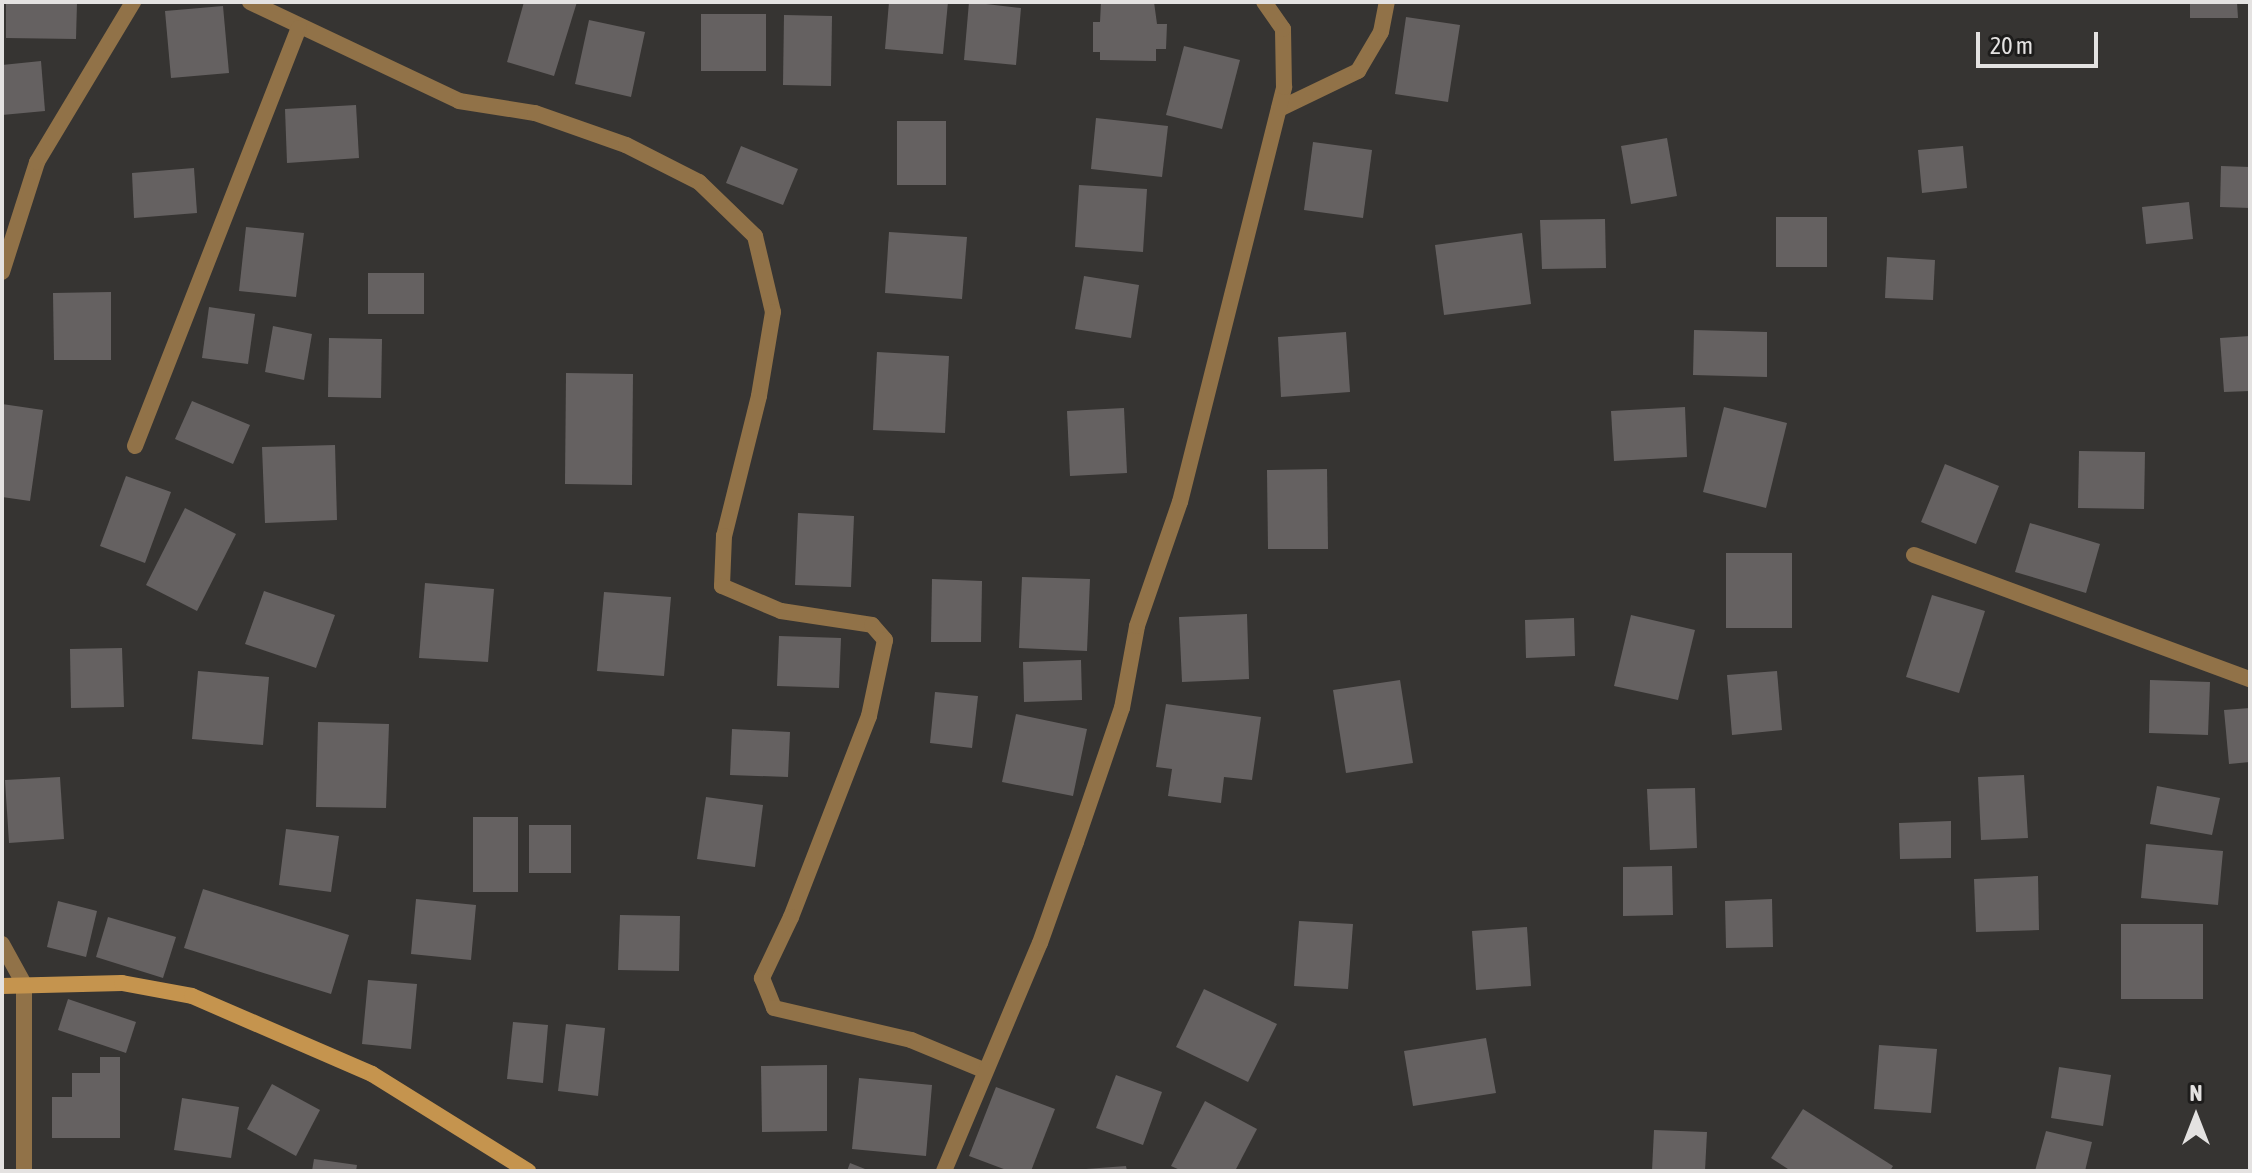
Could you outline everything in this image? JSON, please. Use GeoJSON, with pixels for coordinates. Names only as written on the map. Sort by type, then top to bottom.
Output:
{"type":"FeatureCollection","features":[{"type":"Feature","properties":{"kind":"main road"},"geometry":{"type":"LineString","coordinates":[[2,986],[122,983],[192,996],[372,1074],[528,1171]]}},
{"type":"Feature","properties":{"kind":"street"},"geometry":{"type":"LineString","coordinates":[[2,272],[37,162],[133,2]]}},
{"type":"Feature","properties":{"kind":"street"},"geometry":{"type":"LineString","coordinates":[[250,2],[299,28],[459,101],[535,113],[626,145],[699,182],[755,236],[773,312],[759,396],[724,536],[722,586],[781,611],[872,625],[885,640],[869,716],[791,917],[762,978],[774,1008],[911,1040],[983,1070]]}},
{"type":"Feature","properties":{"kind":"street"},"geometry":{"type":"LineString","coordinates":[[944,1171],[983,1070],[1040,943],[1122,708],[1137,626],[1180,502],[1279,109],[1283,29],[1264,2]]}},
{"type":"Feature","properties":{"kind":"street"},"geometry":{"type":"LineString","coordinates":[[1279,109],[1358,71],[1381,32],[1387,2]]}},
{"type":"Feature","properties":{"kind":"street"},"geometry":{"type":"LineString","coordinates":[[135,446],[299,28]]}},
{"type":"Feature","properties":{"kind":"street"},"geometry":{"type":"LineString","coordinates":[[1914,555],[2250,679]]}},
{"type":"Feature","properties":{"kind":"street"},"geometry":{"type":"LineString","coordinates":[[2,944],[24,984],[24,1171]]}},
{"type":"Feature","properties":{"kind":"building"},"geometry":{"type":"Polygon","coordinates":[[[6,2],[77,2],[76,39],[6,38],[6,2]]]}},
{"type":"Feature","properties":{"kind":"building"},"geometry":{"type":"Polygon","coordinates":[[[524,2],[577,2],[554,76],[507,62],[524,2]]]}},
{"type":"Feature","properties":{"kind":"building"},"geometry":{"type":"Polygon","coordinates":[[[889,2],[948,2],[943,54],[885,49],[889,2]]]}},
{"type":"Feature","properties":{"kind":"building"},"geometry":{"type":"Polygon","coordinates":[[[969,2],[1021,8],[1016,65],[964,60],[969,2]]]}},
{"type":"Feature","properties":{"kind":"building"},"geometry":{"type":"Polygon","coordinates":[[[1101,2],[1154,2],[1157,24],[1167,24],[1166,49],[1156,49],[1156,61],[1100,60],[1100,52],[1093,52],[1093,22],[1100,22],[1101,2]]]}},
{"type":"Feature","properties":{"kind":"building"},"geometry":{"type":"Polygon","coordinates":[[[2190,2],[2237,2],[2238,18],[2190,18],[2190,2]]]}},
{"type":"Feature","properties":{"kind":"building"},"geometry":{"type":"Polygon","coordinates":[[[223,6],[229,73],[171,78],[165,11],[223,6]]]}},
{"type":"Feature","properties":{"kind":"building"},"geometry":{"type":"Polygon","coordinates":[[[701,14],[766,14],[766,71],[701,71],[701,14]]]}},
{"type":"Feature","properties":{"kind":"building"},"geometry":{"type":"Polygon","coordinates":[[[784,15],[832,16],[831,86],[783,85],[784,15]]]}},
{"type":"Feature","properties":{"kind":"building"},"geometry":{"type":"Polygon","coordinates":[[[1406,17],[1460,25],[1448,102],[1395,94],[1406,17]]]}},
{"type":"Feature","properties":{"kind":"building"},"geometry":{"type":"Polygon","coordinates":[[[589,20],[645,32],[631,97],[575,84],[589,20]]]}},
{"type":"Feature","properties":{"kind":"building"},"geometry":{"type":"Polygon","coordinates":[[[1184,46],[1240,60],[1222,129],[1166,115],[1184,46]]]}},
{"type":"Feature","properties":{"kind":"building"},"geometry":{"type":"Polygon","coordinates":[[[41,61],[45,111],[2,115],[2,65],[41,61]]]}},
{"type":"Feature","properties":{"kind":"building"},"geometry":{"type":"Polygon","coordinates":[[[356,105],[359,158],[287,163],[285,109],[356,105]]]}},
{"type":"Feature","properties":{"kind":"building"},"geometry":{"type":"Polygon","coordinates":[[[1096,118],[1168,126],[1162,177],[1091,169],[1096,118]]]}},
{"type":"Feature","properties":{"kind":"building"},"geometry":{"type":"Polygon","coordinates":[[[897,121],[946,121],[946,185],[897,185],[897,121]]]}},
{"type":"Feature","properties":{"kind":"building"},"geometry":{"type":"Polygon","coordinates":[[[1667,138],[1677,196],[1631,204],[1621,146],[1667,138]]]}},
{"type":"Feature","properties":{"kind":"building"},"geometry":{"type":"Polygon","coordinates":[[[1313,142],[1372,150],[1363,218],[1304,210],[1313,142]]]}},
{"type":"Feature","properties":{"kind":"building"},"geometry":{"type":"Polygon","coordinates":[[[741,146],[798,169],[783,205],[726,183],[741,146]]]}},
{"type":"Feature","properties":{"kind":"building"},"geometry":{"type":"Polygon","coordinates":[[[1963,146],[1967,188],[1922,193],[1918,150],[1963,146]]]}},
{"type":"Feature","properties":{"kind":"building"},"geometry":{"type":"Polygon","coordinates":[[[2221,166],[2250,167],[2250,208],[2220,207],[2221,166]]]}},
{"type":"Feature","properties":{"kind":"building"},"geometry":{"type":"Polygon","coordinates":[[[194,168],[197,213],[134,218],[132,173],[194,168]]]}},
{"type":"Feature","properties":{"kind":"building"},"geometry":{"type":"Polygon","coordinates":[[[1079,185],[1147,189],[1143,252],[1075,247],[1079,185]]]}},
{"type":"Feature","properties":{"kind":"building"},"geometry":{"type":"Polygon","coordinates":[[[2189,202],[2193,239],[2146,244],[2142,207],[2189,202]]]}},
{"type":"Feature","properties":{"kind":"building"},"geometry":{"type":"Polygon","coordinates":[[[1776,217],[1827,217],[1827,267],[1776,267],[1776,217]]]}},
{"type":"Feature","properties":{"kind":"building"},"geometry":{"type":"Polygon","coordinates":[[[1605,219],[1606,268],[1542,269],[1540,220],[1605,219]]]}},
{"type":"Feature","properties":{"kind":"building"},"geometry":{"type":"Polygon","coordinates":[[[246,227],[304,233],[296,297],[239,291],[246,227]]]}},
{"type":"Feature","properties":{"kind":"building"},"geometry":{"type":"Polygon","coordinates":[[[889,232],[967,237],[962,299],[885,293],[889,232]]]}},
{"type":"Feature","properties":{"kind":"building"},"geometry":{"type":"Polygon","coordinates":[[[1522,233],[1531,304],[1444,315],[1435,245],[1522,233]]]}},
{"type":"Feature","properties":{"kind":"building"},"geometry":{"type":"Polygon","coordinates":[[[1887,257],[1935,260],[1933,300],[1885,298],[1887,257]]]}},
{"type":"Feature","properties":{"kind":"building"},"geometry":{"type":"Polygon","coordinates":[[[368,273],[424,273],[424,314],[368,314],[368,273]]]}},
{"type":"Feature","properties":{"kind":"building"},"geometry":{"type":"Polygon","coordinates":[[[1084,276],[1139,285],[1131,338],[1075,329],[1084,276]]]}},
{"type":"Feature","properties":{"kind":"building"},"geometry":{"type":"Polygon","coordinates":[[[111,292],[111,360],[54,360],[53,293],[111,292]]]}},
{"type":"Feature","properties":{"kind":"building"},"geometry":{"type":"Polygon","coordinates":[[[209,307],[255,314],[248,364],[202,358],[209,307]]]}},
{"type":"Feature","properties":{"kind":"building"},"geometry":{"type":"Polygon","coordinates":[[[273,326],[312,334],[304,380],[265,372],[273,326]]]}},
{"type":"Feature","properties":{"kind":"building"},"geometry":{"type":"Polygon","coordinates":[[[1694,330],[1767,332],[1767,377],[1693,375],[1694,330]]]}},
{"type":"Feature","properties":{"kind":"building"},"geometry":{"type":"Polygon","coordinates":[[[1346,332],[1350,392],[1281,397],[1278,337],[1346,332]]]}},
{"type":"Feature","properties":{"kind":"building"},"geometry":{"type":"Polygon","coordinates":[[[2250,336],[2250,391],[2224,392],[2220,338],[2250,336]]]}},
{"type":"Feature","properties":{"kind":"building"},"geometry":{"type":"Polygon","coordinates":[[[329,338],[382,339],[381,398],[328,397],[329,338]]]}},
{"type":"Feature","properties":{"kind":"building"},"geometry":{"type":"Polygon","coordinates":[[[877,352],[949,356],[945,433],[873,430],[877,352]]]}},
{"type":"Feature","properties":{"kind":"building"},"geometry":{"type":"Polygon","coordinates":[[[566,373],[633,374],[632,485],[565,484],[566,373]]]}},
{"type":"Feature","properties":{"kind":"building"},"geometry":{"type":"Polygon","coordinates":[[[192,401],[250,425],[233,464],[175,439],[192,401]]]}},
{"type":"Feature","properties":{"kind":"building"},"geometry":{"type":"Polygon","coordinates":[[[2,404],[43,410],[30,501],[2,497],[2,404]]]}},
{"type":"Feature","properties":{"kind":"building"},"geometry":{"type":"Polygon","coordinates":[[[1685,407],[1687,457],[1614,461],[1611,411],[1685,407]]]}},
{"type":"Feature","properties":{"kind":"building"},"geometry":{"type":"Polygon","coordinates":[[[1724,407],[1787,423],[1766,508],[1703,492],[1724,407]]]}},
{"type":"Feature","properties":{"kind":"building"},"geometry":{"type":"Polygon","coordinates":[[[1124,408],[1127,473],[1070,476],[1067,411],[1124,408]]]}},
{"type":"Feature","properties":{"kind":"building"},"geometry":{"type":"Polygon","coordinates":[[[335,445],[337,520],[265,523],[262,447],[335,445]]]}},
{"type":"Feature","properties":{"kind":"building"},"geometry":{"type":"Polygon","coordinates":[[[2079,451],[2145,452],[2144,509],[2078,508],[2079,451]]]}},
{"type":"Feature","properties":{"kind":"building"},"geometry":{"type":"Polygon","coordinates":[[[1945,464],[1999,486],[1976,544],[1921,522],[1945,464]]]}},
{"type":"Feature","properties":{"kind":"building"},"geometry":{"type":"Polygon","coordinates":[[[1327,469],[1328,549],[1268,549],[1267,470],[1327,469]]]}},
{"type":"Feature","properties":{"kind":"building"},"geometry":{"type":"Polygon","coordinates":[[[126,476],[171,492],[145,563],[100,546],[126,476]]]}},
{"type":"Feature","properties":{"kind":"building"},"geometry":{"type":"Polygon","coordinates":[[[185,508],[236,534],[197,611],[146,585],[185,508]]]}},
{"type":"Feature","properties":{"kind":"building"},"geometry":{"type":"Polygon","coordinates":[[[798,513],[854,516],[851,587],[795,585],[798,513]]]}},
{"type":"Feature","properties":{"kind":"building"},"geometry":{"type":"Polygon","coordinates":[[[2030,523],[2100,544],[2086,593],[2015,572],[2030,523]]]}},
{"type":"Feature","properties":{"kind":"building"},"geometry":{"type":"Polygon","coordinates":[[[1726,553],[1792,553],[1792,628],[1726,628],[1726,553]]]}},
{"type":"Feature","properties":{"kind":"building"},"geometry":{"type":"Polygon","coordinates":[[[1022,577],[1090,579],[1087,651],[1019,648],[1022,577]]]}},
{"type":"Feature","properties":{"kind":"building"},"geometry":{"type":"Polygon","coordinates":[[[932,579],[982,581],[981,642],[931,642],[932,579]]]}},
{"type":"Feature","properties":{"kind":"building"},"geometry":{"type":"Polygon","coordinates":[[[425,583],[494,589],[488,662],[419,658],[425,583]]]}},
{"type":"Feature","properties":{"kind":"building"},"geometry":{"type":"Polygon","coordinates":[[[264,591],[335,615],[316,668],[245,644],[264,591]]]}},
{"type":"Feature","properties":{"kind":"building"},"geometry":{"type":"Polygon","coordinates":[[[604,592],[671,597],[664,676],[597,671],[604,592]]]}},
{"type":"Feature","properties":{"kind":"building"},"geometry":{"type":"Polygon","coordinates":[[[1932,595],[1985,611],[1959,693],[1906,677],[1932,595]]]}},
{"type":"Feature","properties":{"kind":"building"},"geometry":{"type":"Polygon","coordinates":[[[1247,614],[1249,679],[1182,682],[1179,617],[1247,614]]]}},
{"type":"Feature","properties":{"kind":"building"},"geometry":{"type":"Polygon","coordinates":[[[1631,615],[1695,630],[1678,700],[1614,686],[1631,615]]]}},
{"type":"Feature","properties":{"kind":"building"},"geometry":{"type":"Polygon","coordinates":[[[1574,618],[1575,656],[1526,658],[1525,620],[1574,618]]]}},
{"type":"Feature","properties":{"kind":"building"},"geometry":{"type":"Polygon","coordinates":[[[779,636],[841,638],[839,688],[777,686],[779,636]]]}},
{"type":"Feature","properties":{"kind":"building"},"geometry":{"type":"Polygon","coordinates":[[[122,648],[124,707],[71,708],[70,649],[122,648]]]}},
{"type":"Feature","properties":{"kind":"building"},"geometry":{"type":"Polygon","coordinates":[[[1081,660],[1082,700],[1024,702],[1023,662],[1081,660]]]}},
{"type":"Feature","properties":{"kind":"building"},"geometry":{"type":"Polygon","coordinates":[[[198,671],[269,677],[263,745],[192,739],[198,671]]]}},
{"type":"Feature","properties":{"kind":"building"},"geometry":{"type":"Polygon","coordinates":[[[1777,671],[1782,730],[1732,735],[1727,675],[1777,671]]]}},
{"type":"Feature","properties":{"kind":"building"},"geometry":{"type":"Polygon","coordinates":[[[1400,680],[1413,763],[1346,773],[1333,690],[1400,680]]]}},
{"type":"Feature","properties":{"kind":"building"},"geometry":{"type":"Polygon","coordinates":[[[2150,680],[2210,682],[2208,735],[2149,733],[2150,680]]]}},
{"type":"Feature","properties":{"kind":"building"},"geometry":{"type":"Polygon","coordinates":[[[935,692],[978,696],[972,748],[930,743],[935,692]]]}},
{"type":"Feature","properties":{"kind":"building"},"geometry":{"type":"Polygon","coordinates":[[[1166,704],[1261,717],[1252,780],[1224,777],[1221,803],[1168,796],[1172,769],[1156,767],[1166,704]]]}},
{"type":"Feature","properties":{"kind":"building"},"geometry":{"type":"Polygon","coordinates":[[[2250,708],[2250,762],[2229,764],[2224,710],[2250,708]]]}},
{"type":"Feature","properties":{"kind":"building"},"geometry":{"type":"Polygon","coordinates":[[[1016,714],[1087,729],[1073,796],[1002,782],[1016,714]]]}},
{"type":"Feature","properties":{"kind":"building"},"geometry":{"type":"Polygon","coordinates":[[[318,722],[389,724],[386,808],[316,807],[318,722]]]}},
{"type":"Feature","properties":{"kind":"building"},"geometry":{"type":"Polygon","coordinates":[[[732,729],[790,732],[788,777],[730,775],[732,729]]]}},
{"type":"Feature","properties":{"kind":"building"},"geometry":{"type":"Polygon","coordinates":[[[2024,775],[2028,838],[1981,840],[1978,777],[2024,775]]]}},
{"type":"Feature","properties":{"kind":"building"},"geometry":{"type":"Polygon","coordinates":[[[60,777],[64,839],[9,843],[5,780],[60,777]]]}},
{"type":"Feature","properties":{"kind":"building"},"geometry":{"type":"Polygon","coordinates":[[[2157,786],[2220,798],[2212,835],[2150,824],[2157,786]]]}},
{"type":"Feature","properties":{"kind":"building"},"geometry":{"type":"Polygon","coordinates":[[[1695,788],[1697,848],[1650,850],[1647,789],[1695,788]]]}},
{"type":"Feature","properties":{"kind":"building"},"geometry":{"type":"Polygon","coordinates":[[[706,797],[763,805],[755,867],[697,859],[706,797]]]}},
{"type":"Feature","properties":{"kind":"building"},"geometry":{"type":"Polygon","coordinates":[[[473,817],[518,817],[518,892],[473,892],[473,817]]]}},
{"type":"Feature","properties":{"kind":"building"},"geometry":{"type":"Polygon","coordinates":[[[1951,821],[1951,858],[1900,859],[1899,823],[1951,821]]]}},
{"type":"Feature","properties":{"kind":"building"},"geometry":{"type":"Polygon","coordinates":[[[529,825],[571,825],[571,873],[529,873],[529,825]]]}},
{"type":"Feature","properties":{"kind":"building"},"geometry":{"type":"Polygon","coordinates":[[[286,829],[339,836],[331,892],[279,885],[286,829]]]}},
{"type":"Feature","properties":{"kind":"building"},"geometry":{"type":"Polygon","coordinates":[[[2146,844],[2223,851],[2218,905],[2141,898],[2146,844]]]}},
{"type":"Feature","properties":{"kind":"building"},"geometry":{"type":"Polygon","coordinates":[[[1672,866],[1673,915],[1623,916],[1623,867],[1672,866]]]}},
{"type":"Feature","properties":{"kind":"building"},"geometry":{"type":"Polygon","coordinates":[[[2038,876],[2039,930],[1976,932],[1974,879],[2038,876]]]}},
{"type":"Feature","properties":{"kind":"building"},"geometry":{"type":"Polygon","coordinates":[[[203,889],[349,935],[331,994],[184,948],[203,889]]]}},
{"type":"Feature","properties":{"kind":"building"},"geometry":{"type":"Polygon","coordinates":[[[416,899],[476,905],[471,960],[411,954],[416,899]]]}},
{"type":"Feature","properties":{"kind":"building"},"geometry":{"type":"Polygon","coordinates":[[[1772,899],[1773,947],[1726,948],[1725,901],[1772,899]]]}},
{"type":"Feature","properties":{"kind":"building"},"geometry":{"type":"Polygon","coordinates":[[[58,901],[97,911],[86,957],[47,947],[58,901]]]}},
{"type":"Feature","properties":{"kind":"building"},"geometry":{"type":"Polygon","coordinates":[[[620,915],[680,916],[679,971],[618,970],[620,915]]]}},
{"type":"Feature","properties":{"kind":"building"},"geometry":{"type":"Polygon","coordinates":[[[108,917],[176,937],[163,978],[96,957],[108,917]]]}},
{"type":"Feature","properties":{"kind":"building"},"geometry":{"type":"Polygon","coordinates":[[[1299,921],[1353,924],[1348,989],[1294,986],[1299,921]]]}},
{"type":"Feature","properties":{"kind":"building"},"geometry":{"type":"Polygon","coordinates":[[[2121,924],[2203,924],[2203,999],[2121,999],[2121,924]]]}},
{"type":"Feature","properties":{"kind":"building"},"geometry":{"type":"Polygon","coordinates":[[[1527,927],[1531,986],[1476,990],[1472,931],[1527,927]]]}},
{"type":"Feature","properties":{"kind":"building"},"geometry":{"type":"Polygon","coordinates":[[[368,980],[417,984],[411,1049],[362,1044],[368,980]]]}},
{"type":"Feature","properties":{"kind":"building"},"geometry":{"type":"Polygon","coordinates":[[[1204,989],[1277,1024],[1248,1082],[1176,1047],[1204,989]]]}},
{"type":"Feature","properties":{"kind":"building"},"geometry":{"type":"Polygon","coordinates":[[[68,999],[136,1022],[126,1053],[58,1030],[68,999]]]}},
{"type":"Feature","properties":{"kind":"building"},"geometry":{"type":"Polygon","coordinates":[[[513,1022],[548,1025],[543,1083],[507,1079],[513,1022]]]}},
{"type":"Feature","properties":{"kind":"building"},"geometry":{"type":"Polygon","coordinates":[[[566,1024],[605,1028],[598,1096],[558,1091],[566,1024]]]}},
{"type":"Feature","properties":{"kind":"building"},"geometry":{"type":"Polygon","coordinates":[[[1486,1038],[1496,1093],[1413,1106],[1404,1051],[1486,1038]]]}},
{"type":"Feature","properties":{"kind":"building"},"geometry":{"type":"Polygon","coordinates":[[[1879,1045],[1937,1049],[1931,1113],[1874,1109],[1879,1045]]]}},
{"type":"Feature","properties":{"kind":"building"},"geometry":{"type":"Polygon","coordinates":[[[100,1057],[120,1057],[120,1138],[52,1138],[52,1097],[72,1097],[72,1073],[100,1073],[100,1057]]]}},
{"type":"Feature","properties":{"kind":"building"},"geometry":{"type":"Polygon","coordinates":[[[827,1065],[827,1131],[762,1132],[761,1066],[827,1065]]]}},
{"type":"Feature","properties":{"kind":"building"},"geometry":{"type":"Polygon","coordinates":[[[2059,1067],[2111,1075],[2103,1126],[2051,1118],[2059,1067]]]}},
{"type":"Feature","properties":{"kind":"building"},"geometry":{"type":"Polygon","coordinates":[[[1116,1075],[1162,1092],[1143,1145],[1096,1128],[1116,1075]]]}},
{"type":"Feature","properties":{"kind":"building"},"geometry":{"type":"Polygon","coordinates":[[[859,1078],[932,1085],[926,1156],[852,1149],[859,1078]]]}},
{"type":"Feature","properties":{"kind":"building"},"geometry":{"type":"Polygon","coordinates":[[[272,1084],[320,1110],[296,1156],[247,1129],[272,1084]]]}},
{"type":"Feature","properties":{"kind":"building"},"geometry":{"type":"Polygon","coordinates":[[[996,1087],[1055,1109],[1031,1171],[1009,1171],[969,1156],[996,1087]]]}},
{"type":"Feature","properties":{"kind":"building"},"geometry":{"type":"Polygon","coordinates":[[[182,1098],[239,1107],[231,1158],[174,1150],[182,1098]]]}},
{"type":"Feature","properties":{"kind":"building"},"geometry":{"type":"Polygon","coordinates":[[[1205,1101],[1257,1129],[1235,1171],[1182,1171],[1171,1166],[1205,1101]]]}},
{"type":"Feature","properties":{"kind":"building"},"geometry":{"type":"Polygon","coordinates":[[[1803,1109],[1893,1166],[1890,1171],[1791,1171],[1771,1158],[1803,1109]]]}},
{"type":"Feature","properties":{"kind":"building"},"geometry":{"type":"Polygon","coordinates":[[[1654,1130],[1707,1132],[1705,1171],[1652,1171],[1654,1130]]]}},
{"type":"Feature","properties":{"kind":"building"},"geometry":{"type":"Polygon","coordinates":[[[2046,1131],[2092,1142],[2085,1171],[2035,1171],[2046,1131]]]}},
{"type":"Feature","properties":{"kind":"building"},"geometry":{"type":"Polygon","coordinates":[[[314,1159],[357,1165],[356,1171],[312,1171],[314,1159]]]}},
{"type":"Feature","properties":{"kind":"building"},"geometry":{"type":"Polygon","coordinates":[[[850,1163],[870,1171],[847,1171],[850,1163]]]}},
{"type":"Feature","properties":{"kind":"building"},"geometry":{"type":"Polygon","coordinates":[[[1126,1166],[1127,1171],[1086,1171],[1086,1169],[1126,1166]]]}}]}
